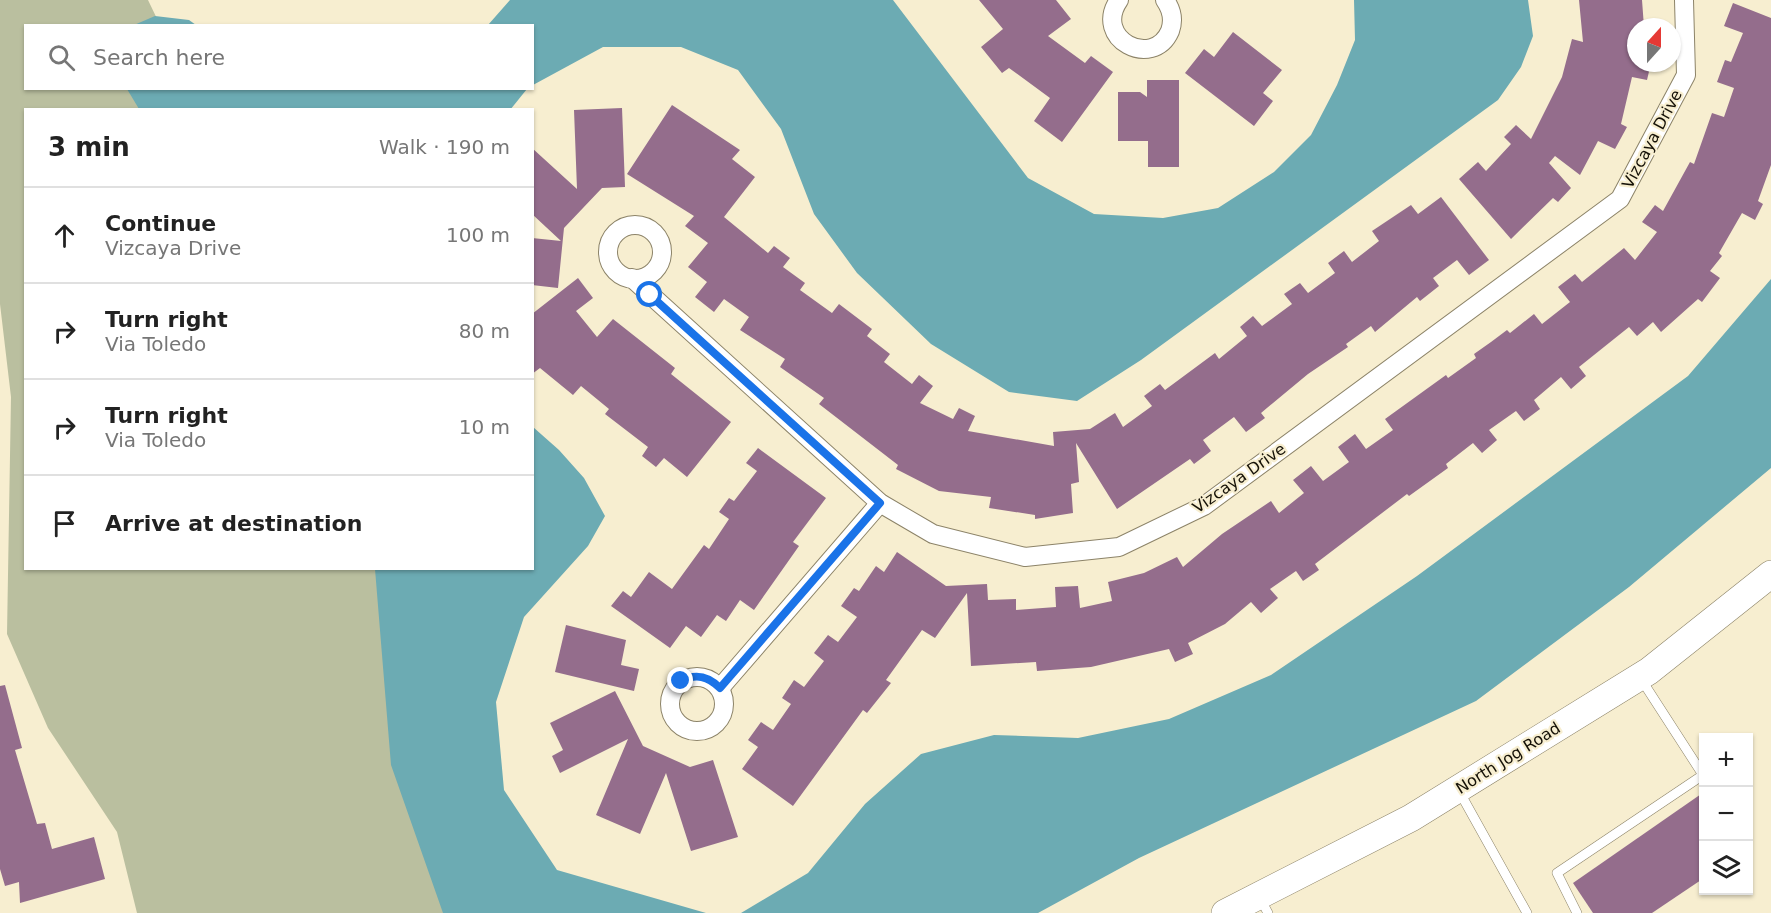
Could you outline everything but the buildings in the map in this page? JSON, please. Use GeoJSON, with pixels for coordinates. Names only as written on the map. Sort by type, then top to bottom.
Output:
{"type":"FeatureCollection","features":[{"type":"Feature","properties":{"kind":"street"},"geometry":{"type":"LineString","coordinates":[[1112,4],[1114,29],[1126,44],[1134,48],[1153,47],[1161,43],[1171,27],[1172,17],[1165,0]]}},
{"type":"Feature","properties":{"kind":"street","name":"Vizcaya Drive"},"geometry":{"type":"LineString","coordinates":[[632,279],[880,503],[933,534],[1024,557],[1119,547],[1204,506],[1620,199],[1686,75],[1684,0]]}},
{"type":"Feature","properties":{"kind":"street"},"geometry":{"type":"LineString","coordinates":[[720,688],[880,503]]}},
{"type":"Feature","properties":{"kind":"street","name":"North Jog Road"},"geometry":{"type":"LineString","coordinates":[[1225,913],[1263,904],[1410,818],[1640,677],[1771,574]]}},
{"type":"Feature","properties":{"kind":"lane"},"geometry":{"type":"LineString","coordinates":[[1576,913],[1557,873],[1702,775],[1640,677]]}},
{"type":"Feature","properties":{"kind":"lane"},"geometry":{"type":"LineString","coordinates":[[1458,789],[1527,913]]}},
{"type":"Feature","properties":{"kind":"green space"},"geometry":{"type":"Polygon","coordinates":[[[0,0],[148,0],[160,24],[24,24],[24,90],[203,90],[220,108],[24,108],[24,570],[408,570],[480,913],[137,913],[117,832],[48,728],[7,634],[11,397],[0,304],[0,0]]]}},
{"type":"Feature","properties":{"kind":"water"},"geometry":{"type":"Polygon","coordinates":[[[510,0],[893,0],[1028,178],[1094,214],[1163,218],[1218,208],[1274,172],[1311,135],[1337,85],[1355,40],[1354,0],[1528,0],[1533,36],[1521,67],[1498,100],[1141,360],[1077,401],[1009,392],[931,344],[857,273],[814,214],[781,129],[738,70],[681,47],[603,47],[534,84],[534,24],[489,24],[510,0]]]}},
{"type":"Feature","properties":{"kind":"water"},"geometry":{"type":"Polygon","coordinates":[[[155,16],[189,20],[195,24],[136,24],[155,16]]]}},
{"type":"Feature","properties":{"kind":"water"},"geometry":{"type":"Polygon","coordinates":[[[128,90],[526,90],[512,108],[138,108],[128,90]]]}},
{"type":"Feature","properties":{"kind":"water"},"geometry":{"type":"Polygon","coordinates":[[[1771,279],[1771,468],[1629,587],[1476,701],[1139,858],[1038,913],[741,913],[808,873],[865,804],[921,754],[994,735],[1078,738],[1169,719],[1271,675],[1417,576],[1688,376],[1771,279]]]}},
{"type":"Feature","properties":{"kind":"water"},"geometry":{"type":"Polygon","coordinates":[[[534,428],[559,450],[584,478],[605,516],[588,546],[524,617],[496,702],[504,790],[557,870],[706,913],[443,913],[391,765],[375,570],[534,570],[534,428]]]}},
{"type":"Feature","properties":{"kind":"route"},"geometry":{"type":"LineString","coordinates":[[650,295],[880,503],[720,688],[706,677],[689,677],[681,681]]}}]}
